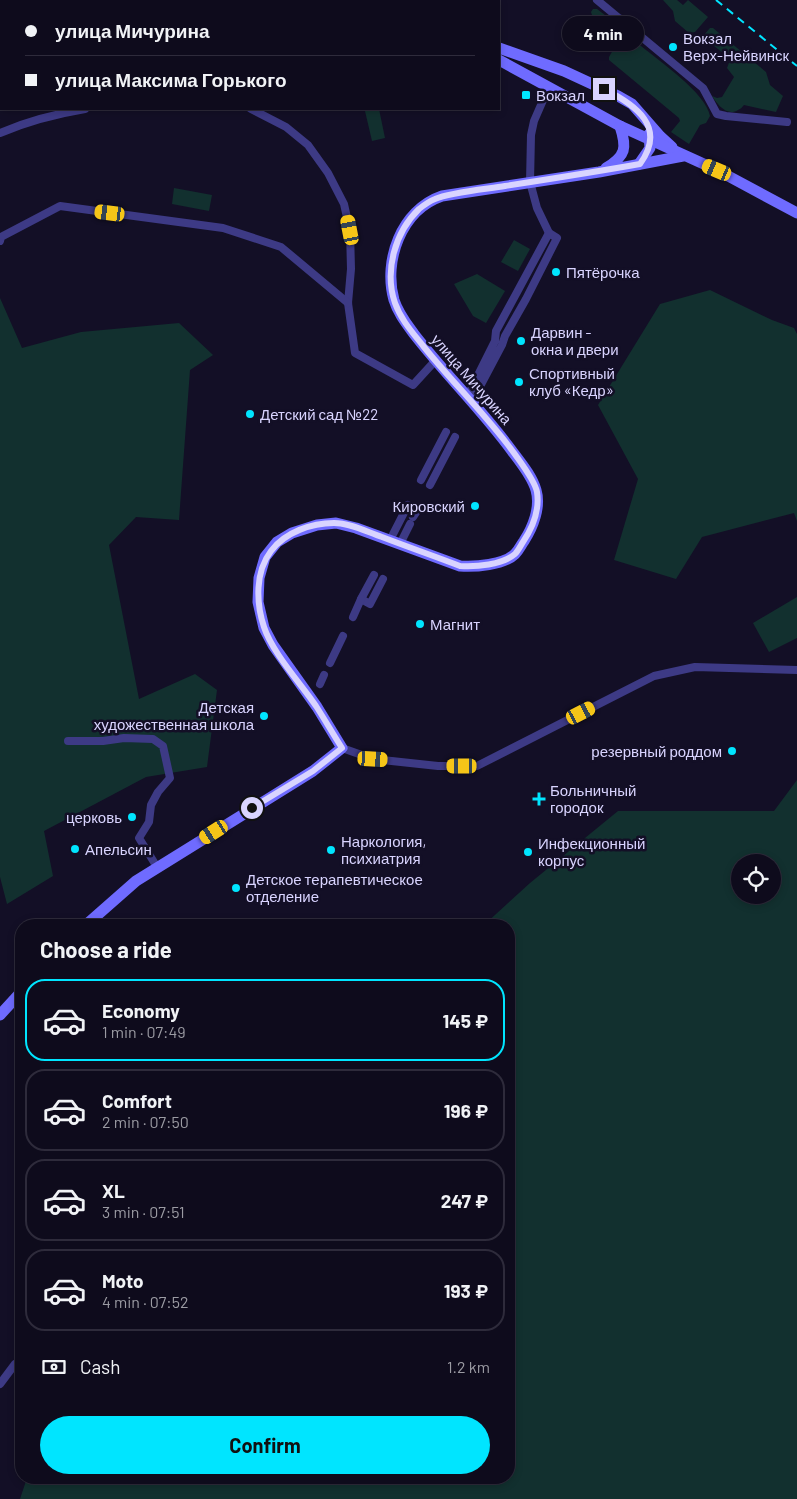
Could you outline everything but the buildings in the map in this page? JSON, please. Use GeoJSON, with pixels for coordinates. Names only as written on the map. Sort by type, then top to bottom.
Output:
{"type":"FeatureCollection","features":[{"type":"Feature","properties":{"kind":"street"},"geometry":{"type":"LineString","coordinates":[[597,0],[705,90],[717,114],[787,122]]}},
{"type":"Feature","properties":{"kind":"street"},"geometry":{"type":"LineString","coordinates":[[602,43],[621,19]]}},
{"type":"Feature","properties":{"kind":"street"},"geometry":{"type":"LineString","coordinates":[[500,48],[564,71],[632,104],[660,136],[683,156]]}},
{"type":"Feature","properties":{"kind":"street"},"geometry":{"type":"LineString","coordinates":[[500,61],[620,126],[717,170],[797,213]]}},
{"type":"Feature","properties":{"kind":"street"},"geometry":{"type":"LineString","coordinates":[[473,393],[502,345],[557,238],[549,233],[537,208],[530,182],[531,135],[534,121],[544,98]]}},
{"type":"Feature","properties":{"kind":"street"},"geometry":{"type":"LineString","coordinates":[[0,133],[20,124],[44,117],[80,110]]}},
{"type":"Feature","properties":{"kind":"street"},"geometry":{"type":"LineString","coordinates":[[253,110],[286,127],[308,145],[328,173],[344,204],[350,230],[351,269],[348,303],[356,353],[414,385],[435,361]]}},
{"type":"Feature","properties":{"kind":"street"},"geometry":{"type":"LineString","coordinates":[[640,164],[647,154],[650,140],[646,120]]}},
{"type":"Feature","properties":{"kind":"street"},"geometry":{"type":"LineString","coordinates":[[599,172],[622,154],[624,140],[620,126]]}},
{"type":"Feature","properties":{"kind":"street","name":"улица Мичурина"},"geometry":{"type":"LineString","coordinates":[[342,748],[317,707],[272,645],[264,628],[258,602],[259,578],[266,558],[277,542],[292,533],[316,525],[336,523],[356,528],[460,566],[484,565],[501,561],[515,554],[529,533],[537,515],[537,491],[523,465],[502,437],[435,361],[404,322],[394,302],[391,278],[392,264],[394,251],[402,231],[418,210],[434,199],[683,156]]}},
{"type":"Feature","properties":{"kind":"street"},"geometry":{"type":"LineString","coordinates":[[0,241],[1,237],[60,206],[223,228],[281,247],[348,303]]}},
{"type":"Feature","properties":{"kind":"street"},"geometry":{"type":"LineString","coordinates":[[421,480],[446,432]]}},
{"type":"Feature","properties":{"kind":"street"},"geometry":{"type":"LineString","coordinates":[[430,486],[455,437]]}},
{"type":"Feature","properties":{"kind":"street"},"geometry":{"type":"LineString","coordinates":[[395,542],[408,505]]}},
{"type":"Feature","properties":{"kind":"street"},"geometry":{"type":"LineString","coordinates":[[395,542],[414,517]]}},
{"type":"Feature","properties":{"kind":"street"},"geometry":{"type":"LineString","coordinates":[[353,617],[374,575]]}},
{"type":"Feature","properties":{"kind":"street"},"geometry":{"type":"LineString","coordinates":[[361,599],[370,604],[383,578]]}},
{"type":"Feature","properties":{"kind":"street"},"geometry":{"type":"LineString","coordinates":[[330,663],[343,636]]}},
{"type":"Feature","properties":{"kind":"street"},"geometry":{"type":"LineString","coordinates":[[93,919],[136,881],[313,771],[342,748],[373,759],[438,766],[477,766],[654,676],[695,667],[797,670]]}},
{"type":"Feature","properties":{"kind":"street"},"geometry":{"type":"LineString","coordinates":[[320,684],[324,676]]}},
{"type":"Feature","properties":{"kind":"street"},"geometry":{"type":"LineString","coordinates":[[68,741],[103,741],[124,738],[153,739],[163,746],[170,778],[158,792],[151,806],[149,822],[139,838],[157,868]]}},
{"type":"Feature","properties":{"kind":"street"},"geometry":{"type":"LineString","coordinates":[[0,1015],[15,999]]}},
{"type":"Feature","properties":{"kind":"street"},"geometry":{"type":"LineString","coordinates":[[0,1384],[15,1364]]}},
{"type":"Feature","properties":{"kind":"green space"},"geometry":{"type":"Polygon","coordinates":[[[663,0],[677,0],[683,5],[688,0],[708,17],[695,32],[689,33],[675,21],[673,11],[663,0]]]}},
{"type":"Feature","properties":{"kind":"green space"},"geometry":{"type":"Polygon","coordinates":[[[593,9],[597,9],[614,22],[599,41],[595,38],[589,46],[579,38],[589,41],[602,25],[592,15],[593,9]]]}},
{"type":"Feature","properties":{"kind":"green space"},"geometry":{"type":"Polygon","coordinates":[[[710,28],[713,28],[766,72],[770,85],[783,96],[776,112],[744,105],[739,110],[730,112],[723,109],[717,103],[712,96],[722,97],[734,77],[727,68],[730,60],[728,57],[703,36],[710,28]]]}},
{"type":"Feature","properties":{"kind":"green space"},"geometry":{"type":"Polygon","coordinates":[[[615,38],[631,49],[641,46],[681,78],[707,107],[710,116],[706,123],[700,125],[689,144],[671,132],[680,121],[679,118],[609,60],[613,50],[610,42],[615,38]]]}},
{"type":"Feature","properties":{"kind":"green space"},"geometry":{"type":"Polygon","coordinates":[[[379,110],[385,138],[372,141],[365,111],[379,110]]]}},
{"type":"Feature","properties":{"kind":"green space"},"geometry":{"type":"Polygon","coordinates":[[[174,188],[212,195],[209,211],[172,204],[174,188]]]}},
{"type":"Feature","properties":{"kind":"green space"},"geometry":{"type":"Polygon","coordinates":[[[514,240],[530,249],[518,271],[501,262],[514,240]]]}},
{"type":"Feature","properties":{"kind":"green space"},"geometry":{"type":"Polygon","coordinates":[[[477,274],[505,291],[486,323],[473,316],[454,284],[477,274]]]}},
{"type":"Feature","properties":{"kind":"green space"},"geometry":{"type":"Polygon","coordinates":[[[710,290],[772,320],[794,328],[797,334],[797,521],[794,513],[702,537],[676,579],[614,560],[638,479],[598,405],[660,304],[710,290]]]}},
{"type":"Feature","properties":{"kind":"green space"},"geometry":{"type":"Polygon","coordinates":[[[0,298],[22,348],[81,332],[179,323],[213,355],[190,370],[179,520],[136,517],[109,545],[139,699],[195,674],[217,690],[207,767],[146,777],[44,831],[53,876],[7,904],[0,877],[0,298]]]}},
{"type":"Feature","properties":{"kind":"green space"},"geometry":{"type":"Polygon","coordinates":[[[797,597],[797,638],[769,652],[753,623],[797,597]]]}},
{"type":"Feature","properties":{"kind":"green space"},"geometry":{"type":"Polygon","coordinates":[[[797,780],[797,1499],[20,1499],[25,1484],[515,1484],[515,919],[491,919],[530,883],[618,811],[774,811],[797,780]]]}},
{"type":"Feature","properties":{"kind":"railway"},"geometry":{"type":"LineString","coordinates":[[716,0],[797,66]]}},
{"type":"Feature","properties":{"kind":"place","name":"Вокзал Верх-Нейвинск"},"geometry":{"type":"Point","coordinates":[673,47]}},
{"type":"Feature","properties":{"kind":"place","name":"Вокзал"},"geometry":{"type":"Point","coordinates":[526,95]}},
{"type":"Feature","properties":{"kind":"place","name":"Пятёрочка"},"geometry":{"type":"Point","coordinates":[556,272]}},
{"type":"Feature","properties":{"kind":"place","name":"Дарвин - окна и двери"},"geometry":{"type":"Point","coordinates":[521,341]}},
{"type":"Feature","properties":{"kind":"place","name":"Спортивный клуб «Кедр»"},"geometry":{"type":"Point","coordinates":[519,382]}},
{"type":"Feature","properties":{"kind":"place","name":"Детский сад №22"},"geometry":{"type":"Point","coordinates":[250,414]}},
{"type":"Feature","properties":{"kind":"place","name":"Кировский"},"geometry":{"type":"Point","coordinates":[475,506]}},
{"type":"Feature","properties":{"kind":"place","name":"Магнит"},"geometry":{"type":"Point","coordinates":[420,624]}},
{"type":"Feature","properties":{"kind":"place","name":"Детская художественная школа"},"geometry":{"type":"Point","coordinates":[264,716]}},
{"type":"Feature","properties":{"kind":"place","name":"резервный роддом"},"geometry":{"type":"Point","coordinates":[732,751]}},
{"type":"Feature","properties":{"kind":"place","name":"Больничный городок"},"geometry":{"type":"Point","coordinates":[539,799]}},
{"type":"Feature","properties":{"kind":"place","name":"церковь"},"geometry":{"type":"Point","coordinates":[132,817]}},
{"type":"Feature","properties":{"kind":"place","name":"Апельсин"},"geometry":{"type":"Point","coordinates":[75,849]}},
{"type":"Feature","properties":{"kind":"place","name":"Наркология, психиатрия"},"geometry":{"type":"Point","coordinates":[331,850]}},
{"type":"Feature","properties":{"kind":"place","name":"Инфекционный корпус"},"geometry":{"type":"Point","coordinates":[528,852]}},
{"type":"Feature","properties":{"kind":"place","name":"Детское терапевтическое отделение"},"geometry":{"type":"Point","coordinates":[236,888]}},
{"type":"Feature","properties":{"kind":"route"},"geometry":{"type":"LineString","coordinates":[[252,808],[313,771],[342,748],[317,707],[272,645],[264,628],[258,602],[259,578],[266,558],[277,542],[305,528],[336,523],[356,528],[460,566],[469,566],[501,561],[515,554],[529,533],[537,515],[537,491],[523,465],[502,437],[435,361],[404,322],[394,302],[392,290],[391,278],[394,251],[402,231],[418,210],[442,196],[640,164],[650,148],[646,120],[632,104],[604,89]]}}]}
